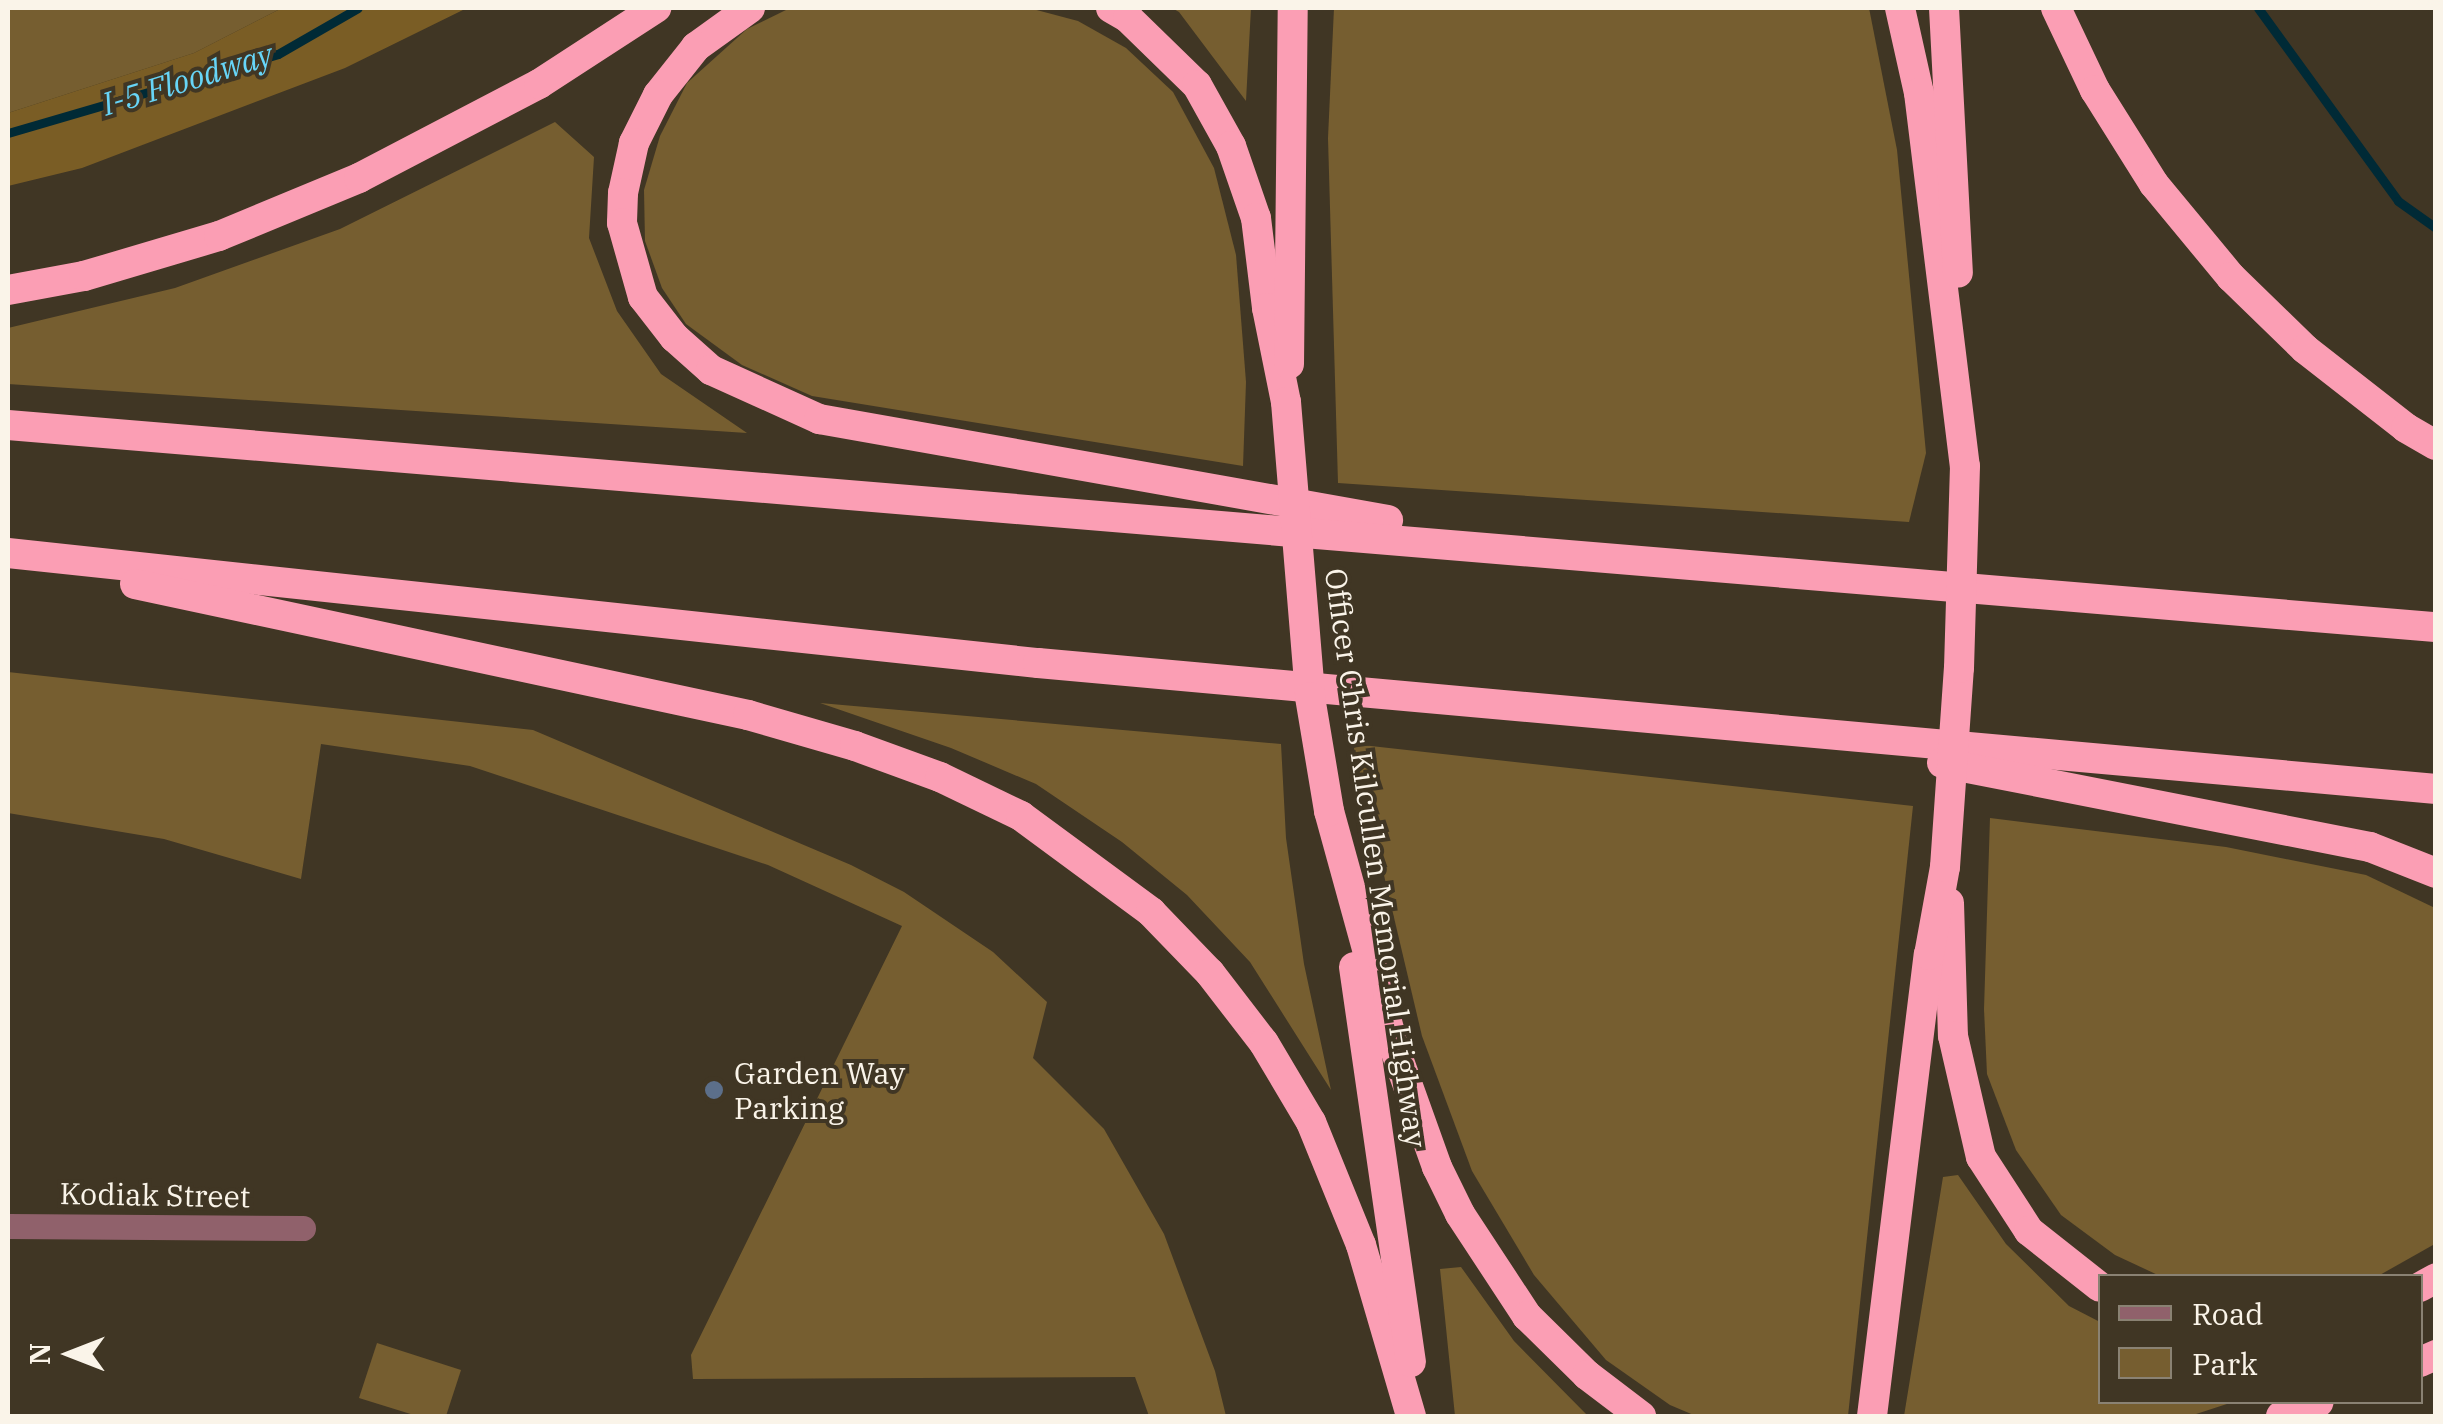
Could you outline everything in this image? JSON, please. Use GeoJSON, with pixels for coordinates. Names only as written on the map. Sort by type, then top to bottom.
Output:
{"type":"FeatureCollection","features":[{"type":"Feature","properties":{"kind":"highway"},"geometry":{"type":"LineString","coordinates":[[8,290],[84,276],[219,236],[359,178],[539,84],[656,8]]}},
{"type":"Feature","properties":{"kind":"highway"},"geometry":{"type":"LineString","coordinates":[[750,8],[696,47],[658,95],[634,143],[623,192],[622,223],[643,297],[674,337],[711,370],[818,419],[1568,552]]}},
{"type":"Feature","properties":{"kind":"highway"},"geometry":{"type":"LineString","coordinates":[[1110,8],[1155,42],[1197,86],[1231,146],[1256,218],[1286,402]]}},
{"type":"Feature","properties":{"kind":"highway","name":"Officer Chris Kilcullen Memorial Highway"},"geometry":{"type":"LineString","coordinates":[[1293,8],[1292,310],[1286,402],[1306,660],[1378,1110],[1415,1416]]}},
{"type":"Feature","properties":{"kind":"highway"},"geometry":{"type":"LineString","coordinates":[[1900,8],[1920,93],[1965,466]]}},
{"type":"Feature","properties":{"kind":"highway"},"geometry":{"type":"LineString","coordinates":[[1874,1403],[1929,954],[1946,867],[1959,668],[1965,466],[1944,8]]}},
{"type":"Feature","properties":{"kind":"highway"},"geometry":{"type":"LineString","coordinates":[[2056,8],[2095,90],[2154,184],[2230,277],[2305,349],[2406,428],[2436,445]]}},
{"type":"Feature","properties":{"kind":"highway"},"geometry":{"type":"LineString","coordinates":[[8,424],[2436,626]]}},
{"type":"Feature","properties":{"kind":"highway"},"geometry":{"type":"LineString","coordinates":[[8,555],[1038,663],[1541,705],[1787,732],[2436,789]]}},
{"type":"Feature","properties":{"kind":"highway"},"geometry":{"type":"LineString","coordinates":[[8,555],[748,715],[856,746],[940,777],[1020,816],[1152,912],[1210,973],[1264,1042],[1311,1122],[1360,1245],[1415,1416]]}},
{"type":"Feature","properties":{"kind":"highway"},"geometry":{"type":"LineString","coordinates":[[1787,732],[2370,847],[2436,873]]}},
{"type":"Feature","properties":{"kind":"highway"},"geometry":{"type":"LineString","coordinates":[[1329,811],[1393,1044],[1437,1167],[1460,1214],[1527,1316],[1586,1375],[1640,1416]]}},
{"type":"Feature","properties":{"kind":"highway"},"geometry":{"type":"LineString","coordinates":[[1946,867],[1954,954],[1952,1036],[1981,1158],[2029,1231],[2098,1284]]}},
{"type":"Feature","properties":{"kind":"highway"},"geometry":{"type":"LineString","coordinates":[[2282,1416],[2315,1404]]}},
{"type":"Feature","properties":{"kind":"street","name":"Kodiak Street"},"geometry":{"type":"LineString","coordinates":[[8,1226],[303,1228]]}},
{"type":"Feature","properties":{"kind":"green space"},"geometry":{"type":"Polygon","coordinates":[[[8,8],[282,8],[194,53],[8,113],[8,8]]]}},
{"type":"Feature","properties":{"kind":"green space"},"geometry":{"type":"Polygon","coordinates":[[[790,8],[1029,8],[1078,21],[1126,48],[1173,92],[1214,168],[1236,255],[1246,382],[1243,466],[812,396],[742,365],[686,324],[662,288],[645,241],[644,190],[660,136],[687,83],[747,29],[790,8]]]}},
{"type":"Feature","properties":{"kind":"green space"},"geometry":{"type":"Polygon","coordinates":[[[1172,8],[1251,8],[1246,101],[1179,12],[1172,8]]]}},
{"type":"Feature","properties":{"kind":"green space"},"geometry":{"type":"Polygon","coordinates":[[[1334,8],[1869,8],[1897,150],[1926,453],[1909,522],[1338,483],[1328,138],[1334,8]]]}},
{"type":"Feature","properties":{"kind":"green space"},"geometry":{"type":"Polygon","coordinates":[[[555,122],[594,157],[589,238],[617,311],[661,374],[747,433],[8,384],[8,328],[175,288],[340,229],[555,122]]]}},
{"type":"Feature","properties":{"kind":"green space"},"geometry":{"type":"Polygon","coordinates":[[[8,672],[533,730],[851,865],[904,892],[993,952],[1047,1002],[1033,1058],[1104,1129],[1164,1234],[1215,1371],[1226,1416],[1149,1416],[1135,1377],[693,1379],[691,1355],[902,926],[768,865],[470,766],[321,744],[301,879],[164,839],[8,813],[8,672]]]}},
{"type":"Feature","properties":{"kind":"green space"},"geometry":{"type":"Polygon","coordinates":[[[820,703],[1281,744],[1286,838],[1304,964],[1331,1090],[1250,962],[1187,895],[1122,842],[1036,784],[951,748],[820,703]]]}},
{"type":"Feature","properties":{"kind":"green space"},"geometry":{"type":"Polygon","coordinates":[[[1353,744],[1913,806],[1848,1416],[1696,1416],[1670,1405],[1606,1360],[1534,1275],[1472,1171],[1422,1036],[1353,744]]]}},
{"type":"Feature","properties":{"kind":"green space"},"geometry":{"type":"Polygon","coordinates":[[[1990,818],[2226,847],[2366,875],[2435,908],[2433,1245],[2382,1274],[2156,1274],[2115,1255],[2061,1215],[2016,1150],[1987,1074],[1984,1009],[1990,818]]]}},
{"type":"Feature","properties":{"kind":"green space"},"geometry":{"type":"Polygon","coordinates":[[[1958,1175],[2006,1244],[2069,1306],[2098,1321],[2098,1404],[2227,1404],[2190,1416],[1904,1416],[1943,1177],[1958,1175]]]}},
{"type":"Feature","properties":{"kind":"green space"},"geometry":{"type":"Polygon","coordinates":[[[1461,1267],[1514,1341],[1588,1416],[1455,1416],[1440,1269],[1461,1267]]]}},
{"type":"Feature","properties":{"kind":"green space"},"geometry":{"type":"Polygon","coordinates":[[[377,1343],[461,1370],[446,1416],[417,1416],[359,1398],[377,1343]]]}},
{"type":"Feature","properties":{"kind":"shaded area"},"geometry":{"type":"Polygon","coordinates":[[[282,8],[467,8],[345,68],[82,168],[8,186],[8,113],[194,53],[282,8]]]}},
{"type":"Feature","properties":{"kind":"waterway","name":"I-5 Floodway"},"geometry":{"type":"LineString","coordinates":[[8,133],[278,54],[358,8]]}},
{"type":"Feature","properties":{"kind":"waterway"},"geometry":{"type":"LineString","coordinates":[[2258,8],[2398,201],[2436,228]]}},
{"type":"Feature","properties":{"kind":"place","name":"Garden Way Parking"},"geometry":{"type":"Point","coordinates":[714,1090]}}]}
